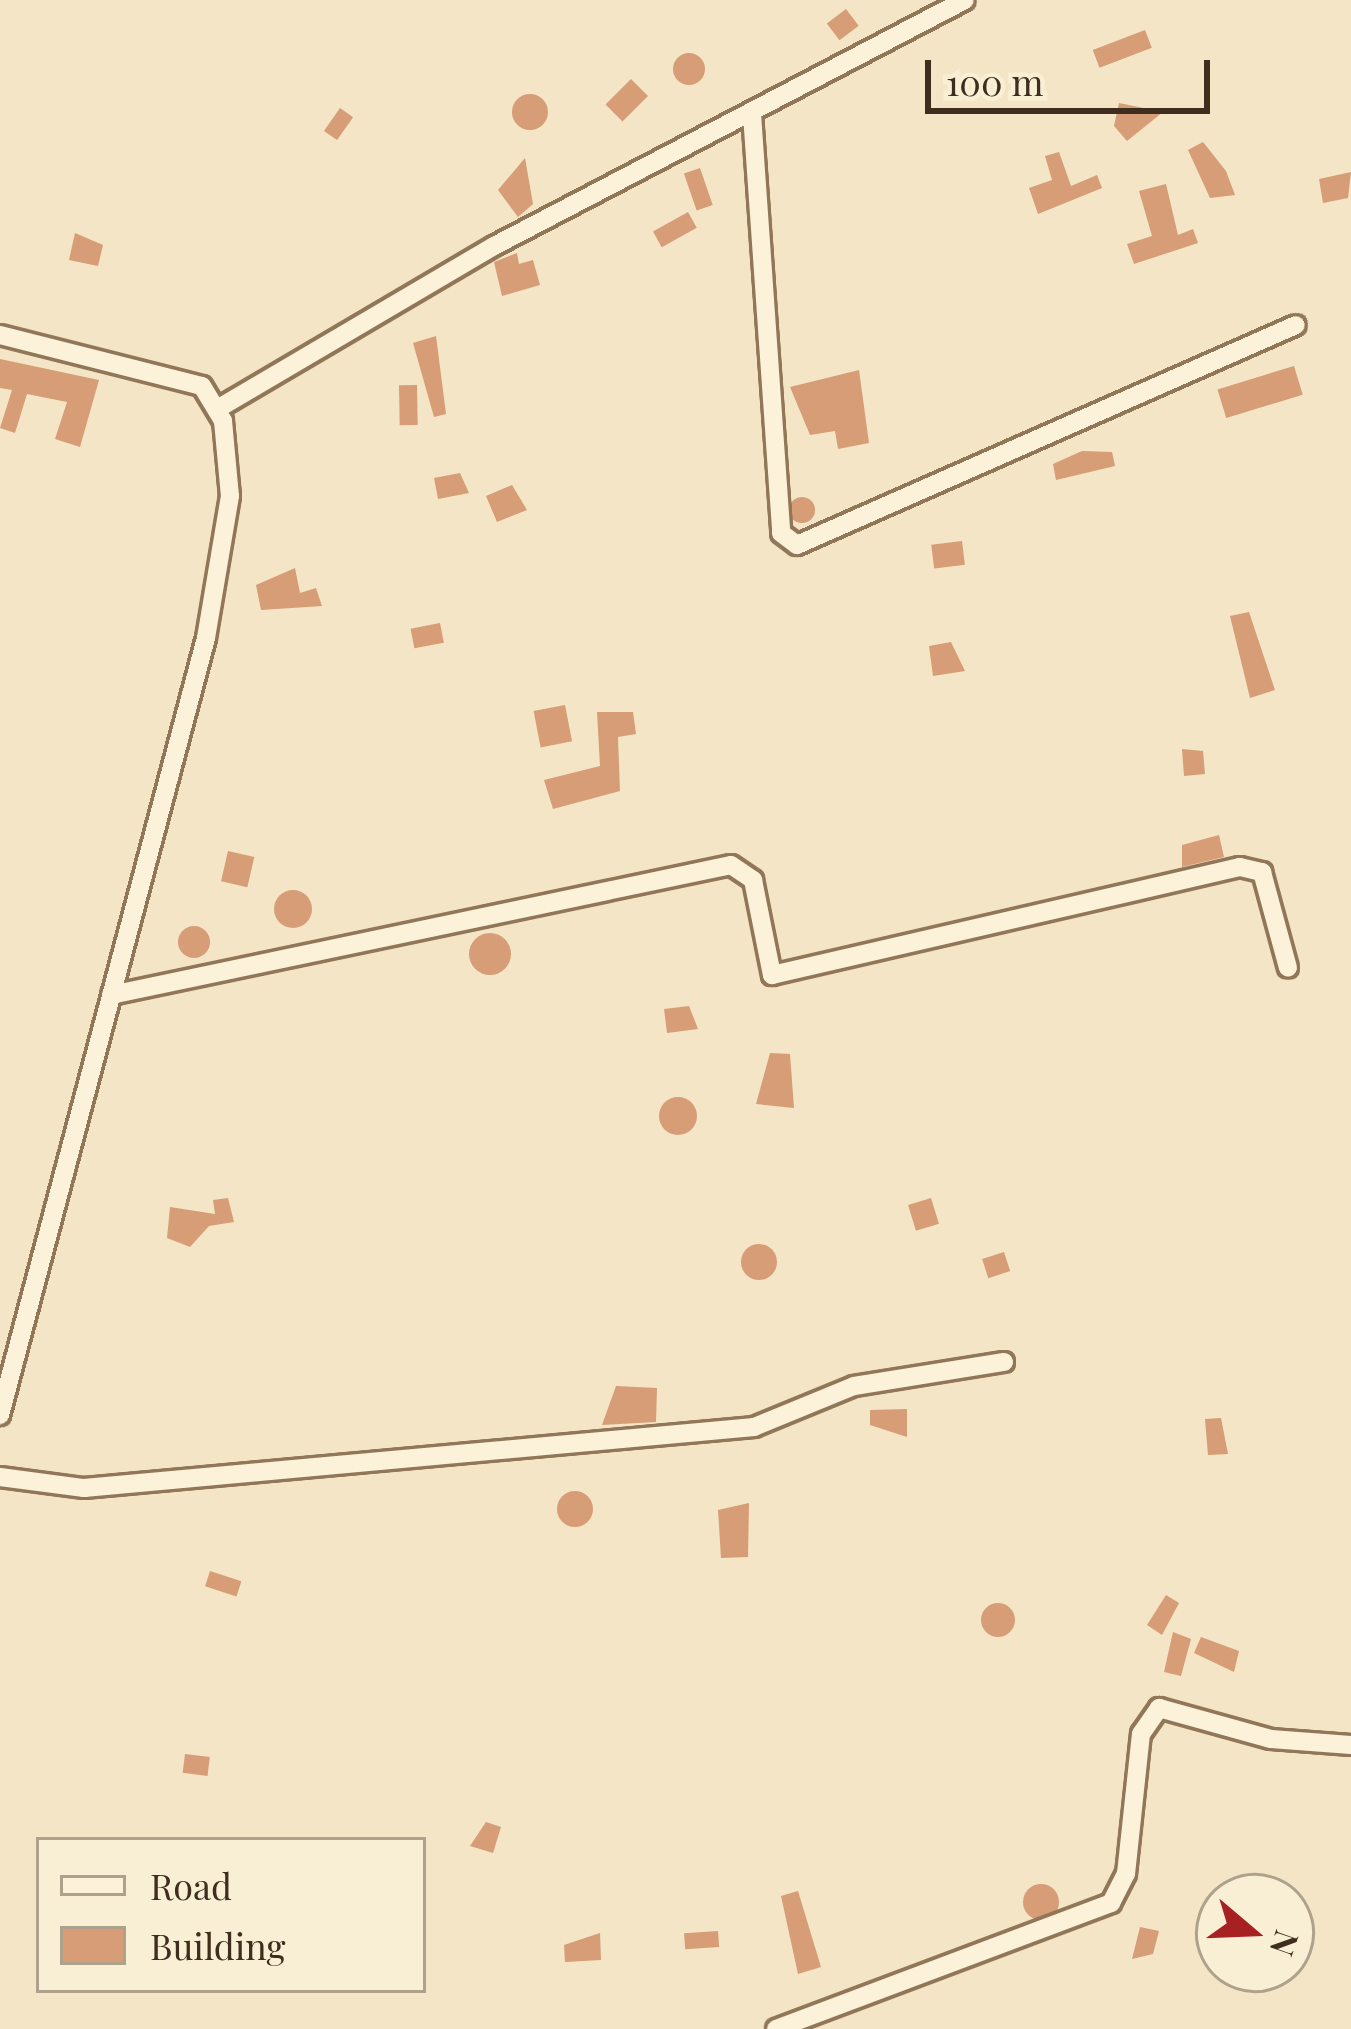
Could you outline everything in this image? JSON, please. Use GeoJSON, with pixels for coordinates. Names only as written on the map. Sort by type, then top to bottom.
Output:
{"type":"FeatureCollection","features":[{"type":"Feature","properties":{"kind":"street"},"geometry":{"type":"LineString","coordinates":[[219,408],[494,246],[965,0]]}},
{"type":"Feature","properties":{"kind":"street"},"geometry":{"type":"LineString","coordinates":[[752,114],[781,533],[797,545],[1296,325]]}},
{"type":"Feature","properties":{"kind":"street"},"geometry":{"type":"LineString","coordinates":[[0,335],[183,376],[219,408],[230,477],[224,556],[0,1415]]}},
{"type":"Feature","properties":{"kind":"street"},"geometry":{"type":"LineString","coordinates":[[111,995],[731,865],[754,880],[772,975],[1240,866],[1262,872],[1288,968]]}},
{"type":"Feature","properties":{"kind":"street"},"geometry":{"type":"LineString","coordinates":[[0,1477],[84,1488],[754,1427],[854,1386],[1004,1362]]}},
{"type":"Feature","properties":{"kind":"street"},"geometry":{"type":"LineString","coordinates":[[776,2029],[1111,1903],[1126,1874],[1141,1734],[1159,1708],[1271,1738],[1351,1745]]}},
{"type":"Feature","properties":{"kind":"building"},"geometry":{"type":"Polygon","coordinates":[[[846,9],[859,26],[839,40],[827,23],[846,9]]]}},
{"type":"Feature","properties":{"kind":"building"},"geometry":{"type":"Polygon","coordinates":[[[1145,30],[1152,48],[1100,68],[1093,50],[1145,30]]]}},
{"type":"Feature","properties":{"kind":"building"},"geometry":{"type":"Polygon","coordinates":[[[689,53],[700,58],[705,69],[700,80],[689,85],[678,80],[673,69],[678,58],[689,53]]]}},
{"type":"Feature","properties":{"kind":"building"},"geometry":{"type":"Polygon","coordinates":[[[631,79],[648,96],[623,121],[606,104],[631,79]]]}},
{"type":"Feature","properties":{"kind":"building"},"geometry":{"type":"Polygon","coordinates":[[[530,94],[543,99],[548,112],[543,125],[530,130],[517,125],[512,112],[517,99],[530,94]]]}},
{"type":"Feature","properties":{"kind":"building"},"geometry":{"type":"Polygon","coordinates":[[[1119,103],[1163,112],[1127,141],[1114,126],[1119,103]]]}},
{"type":"Feature","properties":{"kind":"building"},"geometry":{"type":"Polygon","coordinates":[[[340,108],[353,117],[337,140],[324,131],[340,108]]]}},
{"type":"Feature","properties":{"kind":"building"},"geometry":{"type":"Polygon","coordinates":[[[1203,142],[1226,171],[1235,195],[1210,198],[1188,150],[1203,142]]]}},
{"type":"Feature","properties":{"kind":"building"},"geometry":{"type":"Polygon","coordinates":[[[1059,152],[1071,186],[1097,175],[1102,188],[1038,214],[1029,188],[1052,180],[1045,156],[1059,152]]]}},
{"type":"Feature","properties":{"kind":"building"},"geometry":{"type":"Polygon","coordinates":[[[525,158],[533,204],[518,217],[498,190],[525,158]]]}},
{"type":"Feature","properties":{"kind":"building"},"geometry":{"type":"Polygon","coordinates":[[[700,168],[713,205],[697,210],[684,174],[700,168]]]}},
{"type":"Feature","properties":{"kind":"building"},"geometry":{"type":"Polygon","coordinates":[[[1351,172],[1348,198],[1323,203],[1319,179],[1351,172]]]}},
{"type":"Feature","properties":{"kind":"building"},"geometry":{"type":"Polygon","coordinates":[[[1166,184],[1178,235],[1193,229],[1198,243],[1134,264],[1127,244],[1152,236],[1139,191],[1166,184]]]}},
{"type":"Feature","properties":{"kind":"building"},"geometry":{"type":"Polygon","coordinates":[[[688,212],[697,228],[662,247],[653,231],[688,212]]]}},
{"type":"Feature","properties":{"kind":"building"},"geometry":{"type":"Polygon","coordinates":[[[75,233],[103,245],[98,266],[69,260],[75,233]]]}},
{"type":"Feature","properties":{"kind":"building"},"geometry":{"type":"Polygon","coordinates":[[[517,253],[519,264],[533,260],[540,285],[502,296],[494,262],[517,253]]]}},
{"type":"Feature","properties":{"kind":"building"},"geometry":{"type":"Polygon","coordinates":[[[436,336],[446,414],[434,417],[413,343],[436,336]]]}},
{"type":"Feature","properties":{"kind":"building"},"geometry":{"type":"Polygon","coordinates":[[[0,359],[99,380],[80,447],[55,439],[67,402],[27,394],[15,433],[0,428],[12,390],[0,388],[0,359]]]}},
{"type":"Feature","properties":{"kind":"building"},"geometry":{"type":"Polygon","coordinates":[[[1294,366],[1303,395],[1226,418],[1217,389],[1294,366]]]}},
{"type":"Feature","properties":{"kind":"building"},"geometry":{"type":"Polygon","coordinates":[[[859,370],[869,443],[838,449],[835,431],[810,435],[790,387],[859,370]]]}},
{"type":"Feature","properties":{"kind":"building"},"geometry":{"type":"Polygon","coordinates":[[[399,385],[417,385],[418,425],[400,425],[399,385]]]}},
{"type":"Feature","properties":{"kind":"building"},"geometry":{"type":"Polygon","coordinates":[[[1082,451],[1112,452],[1115,466],[1056,480],[1053,464],[1082,451]]]}},
{"type":"Feature","properties":{"kind":"building"},"geometry":{"type":"Polygon","coordinates":[[[460,473],[469,493],[438,499],[434,478],[460,473]]]}},
{"type":"Feature","properties":{"kind":"building"},"geometry":{"type":"Polygon","coordinates":[[[512,485],[527,510],[497,522],[486,496],[512,485]]]}},
{"type":"Feature","properties":{"kind":"building"},"geometry":{"type":"Polygon","coordinates":[[[802,497],[815,510],[802,523],[789,510],[802,497]]]}},
{"type":"Feature","properties":{"kind":"building"},"geometry":{"type":"Polygon","coordinates":[[[962,541],[965,565],[934,569],[931,545],[962,541]]]}},
{"type":"Feature","properties":{"kind":"building"},"geometry":{"type":"Polygon","coordinates":[[[295,568],[300,593],[316,588],[322,606],[261,610],[256,585],[295,568]]]}},
{"type":"Feature","properties":{"kind":"building"},"geometry":{"type":"Polygon","coordinates":[[[1249,612],[1275,690],[1250,698],[1230,616],[1249,612]]]}},
{"type":"Feature","properties":{"kind":"building"},"geometry":{"type":"Polygon","coordinates":[[[440,623],[444,643],[414,648],[411,629],[440,623]]]}},
{"type":"Feature","properties":{"kind":"building"},"geometry":{"type":"Polygon","coordinates":[[[951,642],[965,671],[933,676],[929,646],[951,642]]]}},
{"type":"Feature","properties":{"kind":"building"},"geometry":{"type":"Polygon","coordinates":[[[565,705],[572,741],[541,747],[534,711],[565,705]]]}},
{"type":"Feature","properties":{"kind":"building"},"geometry":{"type":"Polygon","coordinates":[[[597,712],[633,712],[636,734],[618,737],[620,791],[553,809],[544,780],[600,766],[597,712]]]}},
{"type":"Feature","properties":{"kind":"building"},"geometry":{"type":"Polygon","coordinates":[[[1182,749],[1203,751],[1205,774],[1184,776],[1182,749]]]}},
{"type":"Feature","properties":{"kind":"building"},"geometry":{"type":"Polygon","coordinates":[[[1219,835],[1224,857],[1182,867],[1182,845],[1219,835]]]}},
{"type":"Feature","properties":{"kind":"building"},"geometry":{"type":"Polygon","coordinates":[[[228,851],[254,857],[247,887],[221,881],[228,851]]]}},
{"type":"Feature","properties":{"kind":"building"},"geometry":{"type":"Polygon","coordinates":[[[293,890],[306,896],[312,909],[306,922],[293,928],[280,922],[274,909],[280,896],[293,890]]]}},
{"type":"Feature","properties":{"kind":"building"},"geometry":{"type":"Polygon","coordinates":[[[194,926],[205,931],[210,942],[205,953],[194,958],[183,953],[178,942],[183,931],[194,926]]]}},
{"type":"Feature","properties":{"kind":"building"},"geometry":{"type":"Polygon","coordinates":[[[490,933],[505,939],[511,954],[505,969],[490,975],[475,969],[469,954],[475,939],[490,933]]]}},
{"type":"Feature","properties":{"kind":"building"},"geometry":{"type":"Polygon","coordinates":[[[689,1006],[698,1029],[667,1033],[664,1009],[689,1006]]]}},
{"type":"Feature","properties":{"kind":"building"},"geometry":{"type":"Polygon","coordinates":[[[770,1053],[790,1054],[794,1108],[756,1104],[770,1053]]]}},
{"type":"Feature","properties":{"kind":"building"},"geometry":{"type":"Polygon","coordinates":[[[678,1097],[691,1103],[697,1116],[691,1129],[678,1135],[665,1129],[659,1116],[665,1103],[678,1097]]]}},
{"type":"Feature","properties":{"kind":"building"},"geometry":{"type":"Polygon","coordinates":[[[228,1198],[234,1222],[209,1226],[190,1247],[167,1238],[170,1207],[215,1214],[213,1200],[228,1198]]]}},
{"type":"Feature","properties":{"kind":"building"},"geometry":{"type":"Polygon","coordinates":[[[931,1198],[939,1224],[916,1231],[908,1205],[931,1198]]]}},
{"type":"Feature","properties":{"kind":"building"},"geometry":{"type":"Polygon","coordinates":[[[759,1244],[772,1249],[777,1262],[772,1275],[759,1280],[746,1275],[741,1262],[746,1249],[759,1244]]]}},
{"type":"Feature","properties":{"kind":"building"},"geometry":{"type":"Polygon","coordinates":[[[1004,1252],[1010,1271],[988,1278],[982,1259],[1004,1252]]]}},
{"type":"Feature","properties":{"kind":"building"},"geometry":{"type":"Polygon","coordinates":[[[616,1386],[657,1388],[656,1422],[602,1425],[616,1386]]]}},
{"type":"Feature","properties":{"kind":"building"},"geometry":{"type":"Polygon","coordinates":[[[907,1409],[907,1437],[870,1425],[870,1410],[907,1409]]]}},
{"type":"Feature","properties":{"kind":"building"},"geometry":{"type":"Polygon","coordinates":[[[1221,1418],[1228,1454],[1208,1455],[1205,1419],[1221,1418]]]}},
{"type":"Feature","properties":{"kind":"building"},"geometry":{"type":"Polygon","coordinates":[[[575,1491],[588,1496],[593,1509],[588,1522],[575,1527],[562,1522],[557,1509],[562,1496],[575,1491]]]}},
{"type":"Feature","properties":{"kind":"building"},"geometry":{"type":"Polygon","coordinates":[[[749,1503],[748,1557],[721,1558],[718,1510],[749,1503]]]}},
{"type":"Feature","properties":{"kind":"building"},"geometry":{"type":"Polygon","coordinates":[[[210,1571],[241,1581],[236,1596],[205,1586],[210,1571]]]}},
{"type":"Feature","properties":{"kind":"building"},"geometry":{"type":"Polygon","coordinates":[[[1166,1595],[1179,1603],[1162,1635],[1147,1625],[1166,1595]]]}},
{"type":"Feature","properties":{"kind":"building"},"geometry":{"type":"Polygon","coordinates":[[[998,1603],[1010,1608],[1015,1620],[1010,1632],[998,1637],[986,1632],[981,1620],[986,1608],[998,1603]]]}},
{"type":"Feature","properties":{"kind":"building"},"geometry":{"type":"Polygon","coordinates":[[[1173,1632],[1191,1639],[1181,1676],[1164,1672],[1173,1632]]]}},
{"type":"Feature","properties":{"kind":"building"},"geometry":{"type":"Polygon","coordinates":[[[1201,1637],[1239,1651],[1234,1672],[1194,1653],[1201,1637]]]}},
{"type":"Feature","properties":{"kind":"building"},"geometry":{"type":"Polygon","coordinates":[[[185,1754],[210,1757],[207,1776],[183,1773],[185,1754]]]}},
{"type":"Feature","properties":{"kind":"building"},"geometry":{"type":"Polygon","coordinates":[[[486,1822],[501,1827],[493,1853],[470,1846],[486,1822]]]}},
{"type":"Feature","properties":{"kind":"building"},"geometry":{"type":"Polygon","coordinates":[[[1041,1884],[1054,1889],[1059,1902],[1054,1915],[1041,1920],[1028,1915],[1023,1902],[1028,1889],[1041,1884]]]}},
{"type":"Feature","properties":{"kind":"building"},"geometry":{"type":"Polygon","coordinates":[[[798,1891],[821,1967],[798,1974],[781,1896],[798,1891]]]}},
{"type":"Feature","properties":{"kind":"building"},"geometry":{"type":"Polygon","coordinates":[[[1140,1927],[1159,1931],[1153,1954],[1132,1959],[1140,1927]]]}},
{"type":"Feature","properties":{"kind":"building"},"geometry":{"type":"Polygon","coordinates":[[[718,1931],[719,1947],[685,1949],[684,1933],[718,1931]]]}},
{"type":"Feature","properties":{"kind":"building"},"geometry":{"type":"Polygon","coordinates":[[[600,1933],[601,1960],[565,1962],[564,1945],[600,1933]]]}}]}
